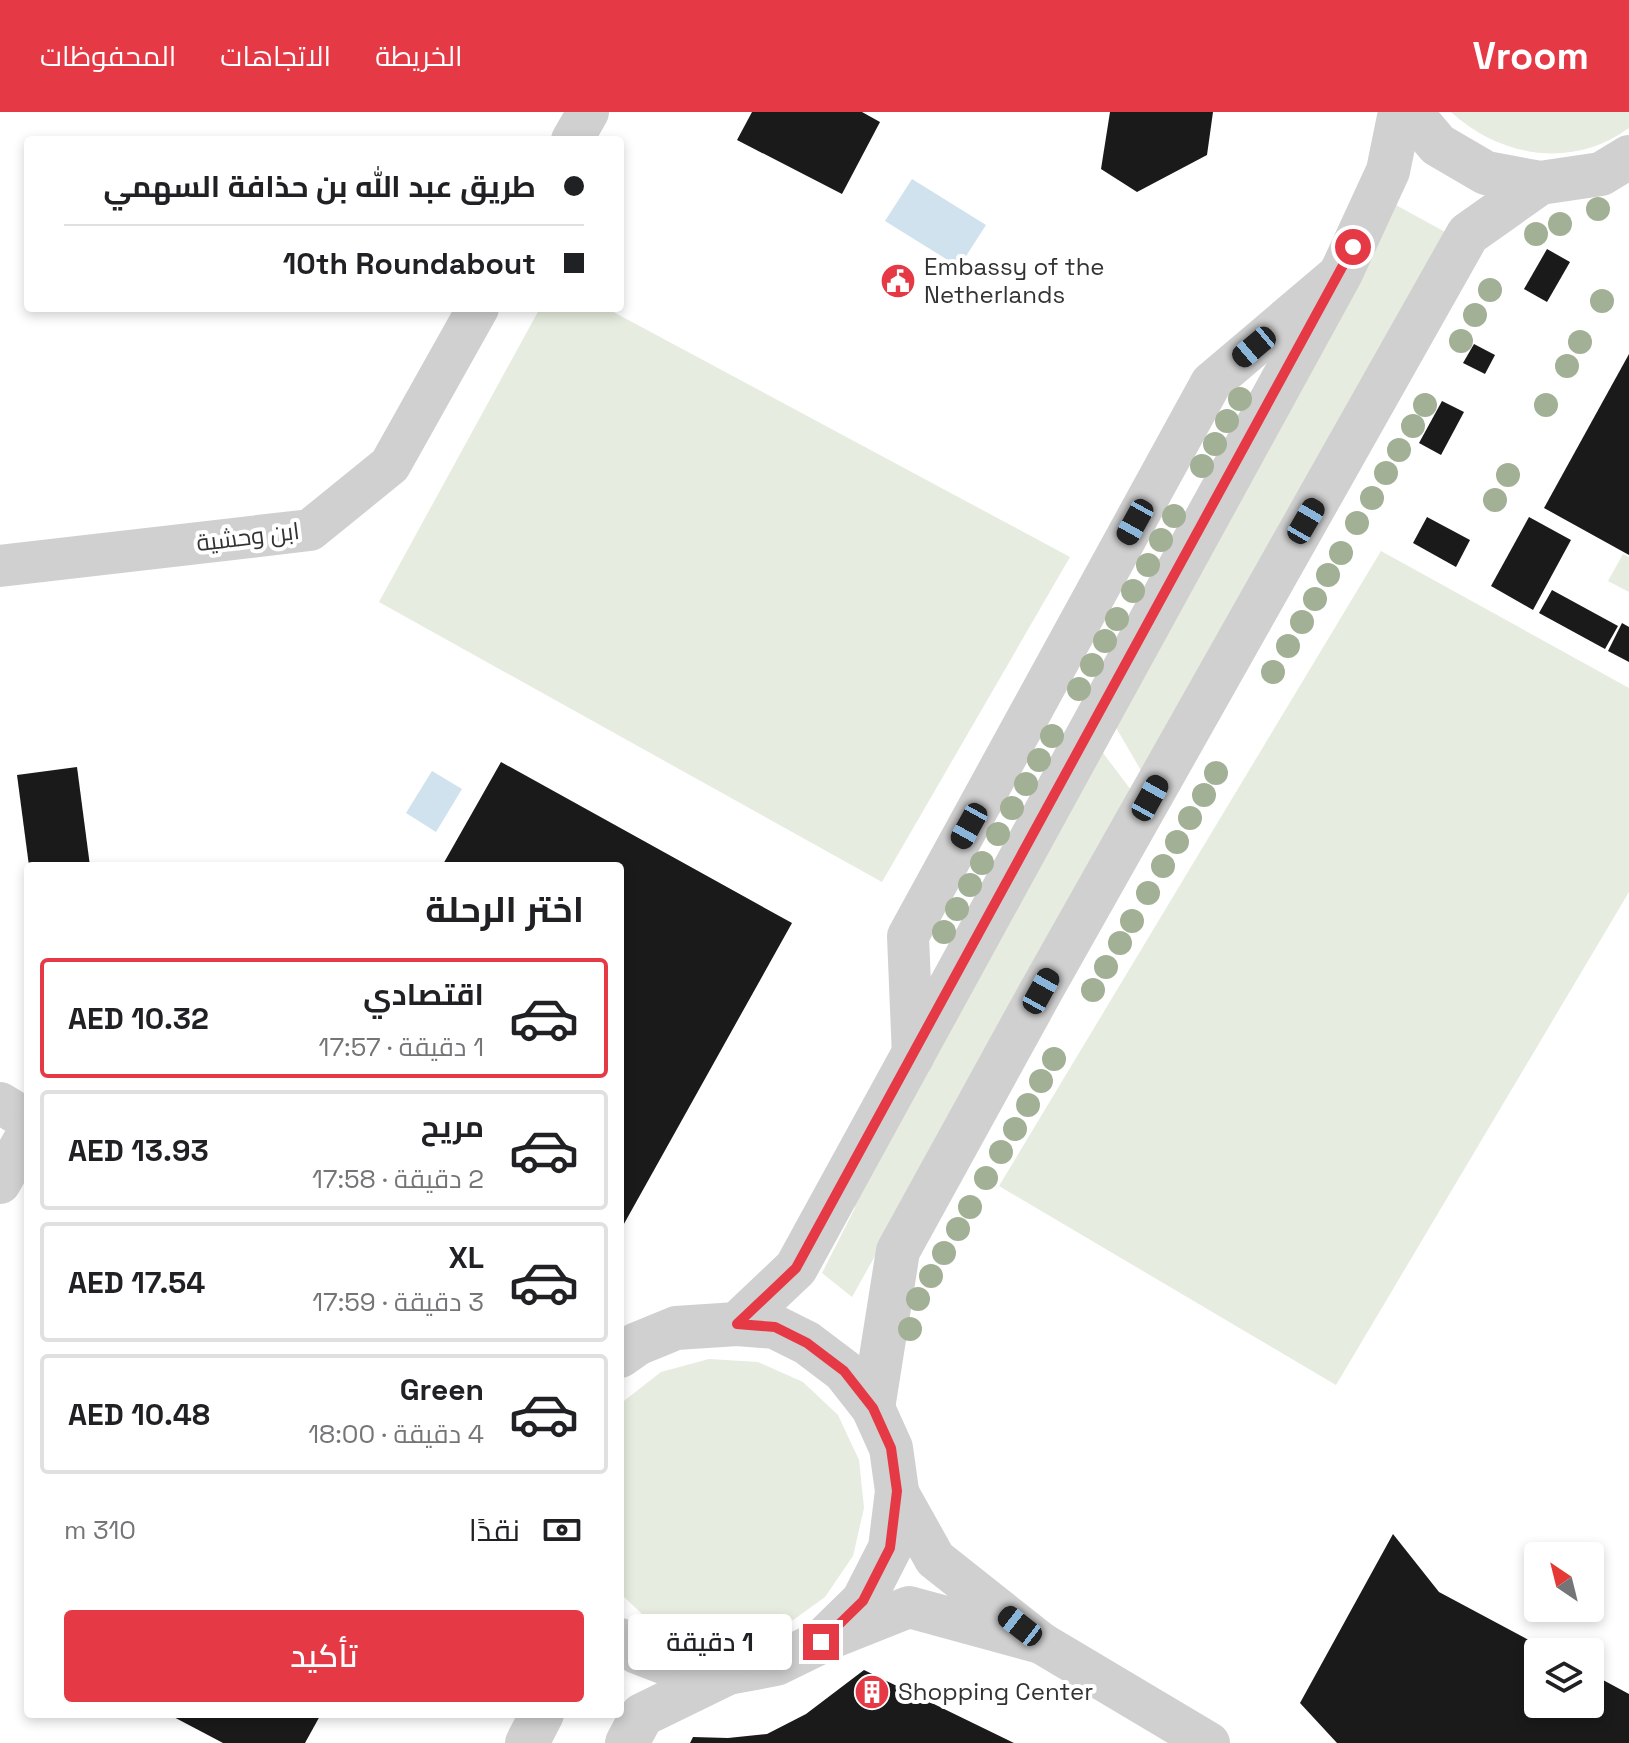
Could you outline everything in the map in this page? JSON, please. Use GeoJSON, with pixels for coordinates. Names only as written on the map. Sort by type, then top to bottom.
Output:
{"type":"FeatureCollection","features":[{"type":"Feature","properties":{"kind":"street"},"geometry":{"type":"LineString","coordinates":[[574,136],[588,112]]}},
{"type":"Feature","properties":{"kind":"street"},"geometry":{"type":"LineString","coordinates":[[737,1324],[796,1268],[913,1057],[1341,273],[1388,171],[1400,112]]}},
{"type":"Feature","properties":{"kind":"street"},"geometry":{"type":"LineString","coordinates":[[1410,112],[1438,145],[1486,173],[1540,183],[1601,174],[1629,157]]}},
{"type":"Feature","properties":{"kind":"street"},"geometry":{"type":"LineString","coordinates":[[873,1408],[898,1251],[1468,234],[1540,183]]}},
{"type":"Feature","properties":{"kind":"street"},"geometry":{"type":"LineString","coordinates":[[913,1057],[908,936],[1211,383],[1341,273]]}},
{"type":"Feature","properties":{"kind":"street","name":"ابن وحشية"},"geometry":{"type":"LineString","coordinates":[[0,566],[310,530],[390,465],[476,312]]}},
{"type":"Feature","properties":{"kind":"street"},"geometry":{"type":"LineString","coordinates":[[0,1103],[24,1118]]}},
{"type":"Feature","properties":{"kind":"street"},"geometry":{"type":"LineString","coordinates":[[0,1183],[24,1140]]}},
{"type":"Feature","properties":{"kind":"street"},"geometry":{"type":"LineString","coordinates":[[624,1353],[637,1344],[676,1328],[737,1324],[775,1327],[807,1343],[844,1371],[873,1408],[891,1448],[897,1491],[890,1548],[863,1601],[821,1642]]}},
{"type":"Feature","properties":{"kind":"street"},"geometry":{"type":"LineString","coordinates":[[897,1491],[935,1559],[1041,1643],[1209,1743]]}},
{"type":"Feature","properties":{"kind":"street"},"geometry":{"type":"LineString","coordinates":[[627,1743],[642,1715],[728,1673],[776,1664],[821,1642],[909,1607],[1041,1643]]}},
{"type":"Feature","properties":{"kind":"street"},"geometry":{"type":"LineString","coordinates":[[624,1643],[637,1652],[681,1669],[728,1673]]}},
{"type":"Feature","properties":{"kind":"street"},"geometry":{"type":"LineString","coordinates":[[527,1743],[540,1718]]}},
{"type":"Feature","properties":{"kind":"shaded area"},"geometry":{"type":"Polygon","coordinates":[[[1451,112],[1629,112],[1629,128],[1585,149],[1538,153],[1492,140],[1451,112]]]}},
{"type":"Feature","properties":{"kind":"shaded area"},"geometry":{"type":"Polygon","coordinates":[[[1394,204],[1447,233],[1146,779],[1111,719],[1394,204]]]}},
{"type":"Feature","properties":{"kind":"shaded area"},"geometry":{"type":"Polygon","coordinates":[[[538,312],[613,312],[1070,557],[882,882],[379,602],[538,312]]]}},
{"type":"Feature","properties":{"kind":"shaded area"},"geometry":{"type":"Polygon","coordinates":[[[1381,551],[1629,688],[1629,892],[1336,1385],[999,1186],[1381,551]]]}},
{"type":"Feature","properties":{"kind":"shaded area"},"geometry":{"type":"Polygon","coordinates":[[[1623,554],[1629,557],[1629,592],[1608,581],[1623,554]]]}},
{"type":"Feature","properties":{"kind":"shaded area"},"geometry":{"type":"Polygon","coordinates":[[[1097,745],[1134,794],[852,1297],[822,1273],[855,1208],[851,1191],[1097,745]]]}},
{"type":"Feature","properties":{"kind":"shaded area"},"geometry":{"type":"Polygon","coordinates":[[[709,1359],[758,1362],[803,1382],[838,1415],[859,1460],[864,1508],[853,1556],[825,1597],[785,1626],[738,1639],[689,1636],[644,1616],[624,1597],[624,1401],[661,1372],[709,1359]]]}},
{"type":"Feature","properties":{"kind":"water"},"geometry":{"type":"Polygon","coordinates":[[[912,179],[986,225],[959,267],[885,221],[912,179]]]}},
{"type":"Feature","properties":{"kind":"water"},"geometry":{"type":"Polygon","coordinates":[[[432,771],[462,789],[436,832],[406,813],[432,771]]]}},
{"type":"Feature","properties":{"kind":"building"},"geometry":{"type":"Polygon","coordinates":[[[752,112],[862,112],[880,122],[842,194],[737,140],[752,112]]]}},
{"type":"Feature","properties":{"kind":"building"},"geometry":{"type":"Polygon","coordinates":[[[1110,112],[1213,112],[1207,155],[1137,192],[1101,169],[1110,112]]]}},
{"type":"Feature","properties":{"kind":"building"},"geometry":{"type":"Polygon","coordinates":[[[1547,249],[1570,262],[1547,302],[1524,289],[1547,249]]]}},
{"type":"Feature","properties":{"kind":"building"},"geometry":{"type":"Polygon","coordinates":[[[1474,344],[1495,355],[1485,374],[1463,363],[1474,344]]]}},
{"type":"Feature","properties":{"kind":"building"},"geometry":{"type":"Polygon","coordinates":[[[1629,354],[1629,555],[1544,508],[1629,354]]]}},
{"type":"Feature","properties":{"kind":"building"},"geometry":{"type":"Polygon","coordinates":[[[1442,401],[1464,412],[1441,455],[1419,443],[1442,401]]]}},
{"type":"Feature","properties":{"kind":"building"},"geometry":{"type":"Polygon","coordinates":[[[1427,517],[1470,540],[1456,567],[1413,543],[1427,517]]]}},
{"type":"Feature","properties":{"kind":"building"},"geometry":{"type":"Polygon","coordinates":[[[1529,517],[1571,540],[1533,610],[1491,586],[1529,517]]]}},
{"type":"Feature","properties":{"kind":"building"},"geometry":{"type":"Polygon","coordinates":[[[1552,590],[1618,626],[1605,649],[1539,613],[1552,590]]]}},
{"type":"Feature","properties":{"kind":"building"},"geometry":{"type":"Polygon","coordinates":[[[1622,623],[1629,627],[1629,662],[1608,651],[1622,623]]]}},
{"type":"Feature","properties":{"kind":"building"},"geometry":{"type":"Polygon","coordinates":[[[501,762],[792,923],[624,1224],[624,862],[444,862],[501,762]]]}},
{"type":"Feature","properties":{"kind":"building"},"geometry":{"type":"Polygon","coordinates":[[[77,767],[89,862],[28,862],[17,775],[77,767]]]}},
{"type":"Feature","properties":{"kind":"building"},"geometry":{"type":"Polygon","coordinates":[[[1393,1534],[1439,1592],[1525,1638],[1524,1718],[1604,1718],[1604,1681],[1629,1694],[1629,1743],[1337,1743],[1300,1703],[1393,1534]]]}},
{"type":"Feature","properties":{"kind":"building","name":"Shopping Center"},"geometry":{"type":"Polygon","coordinates":[[[864,1670],[1014,1743],[690,1743],[693,1737],[728,1738],[767,1734],[806,1714],[864,1670]]]}},
{"type":"Feature","properties":{"kind":"building"},"geometry":{"type":"Polygon","coordinates":[[[176,1718],[319,1718],[305,1743],[223,1743],[176,1718]]]}},
{"type":"Feature","properties":{"kind":"place","name":"Embassy of the Netherlands"},"geometry":{"type":"Point","coordinates":[898,281]}},
{"type":"Feature","properties":{"kind":"place","name":"Shopping Center"},"geometry":{"type":"Point","coordinates":[872,1692]}},
{"type":"Feature","properties":{"kind":"route"},"geometry":{"type":"LineString","coordinates":[[821,1642],[863,1601],[890,1548],[897,1491],[891,1448],[873,1408],[844,1371],[807,1343],[775,1327],[737,1324],[796,1268],[1353,247]]}}]}
